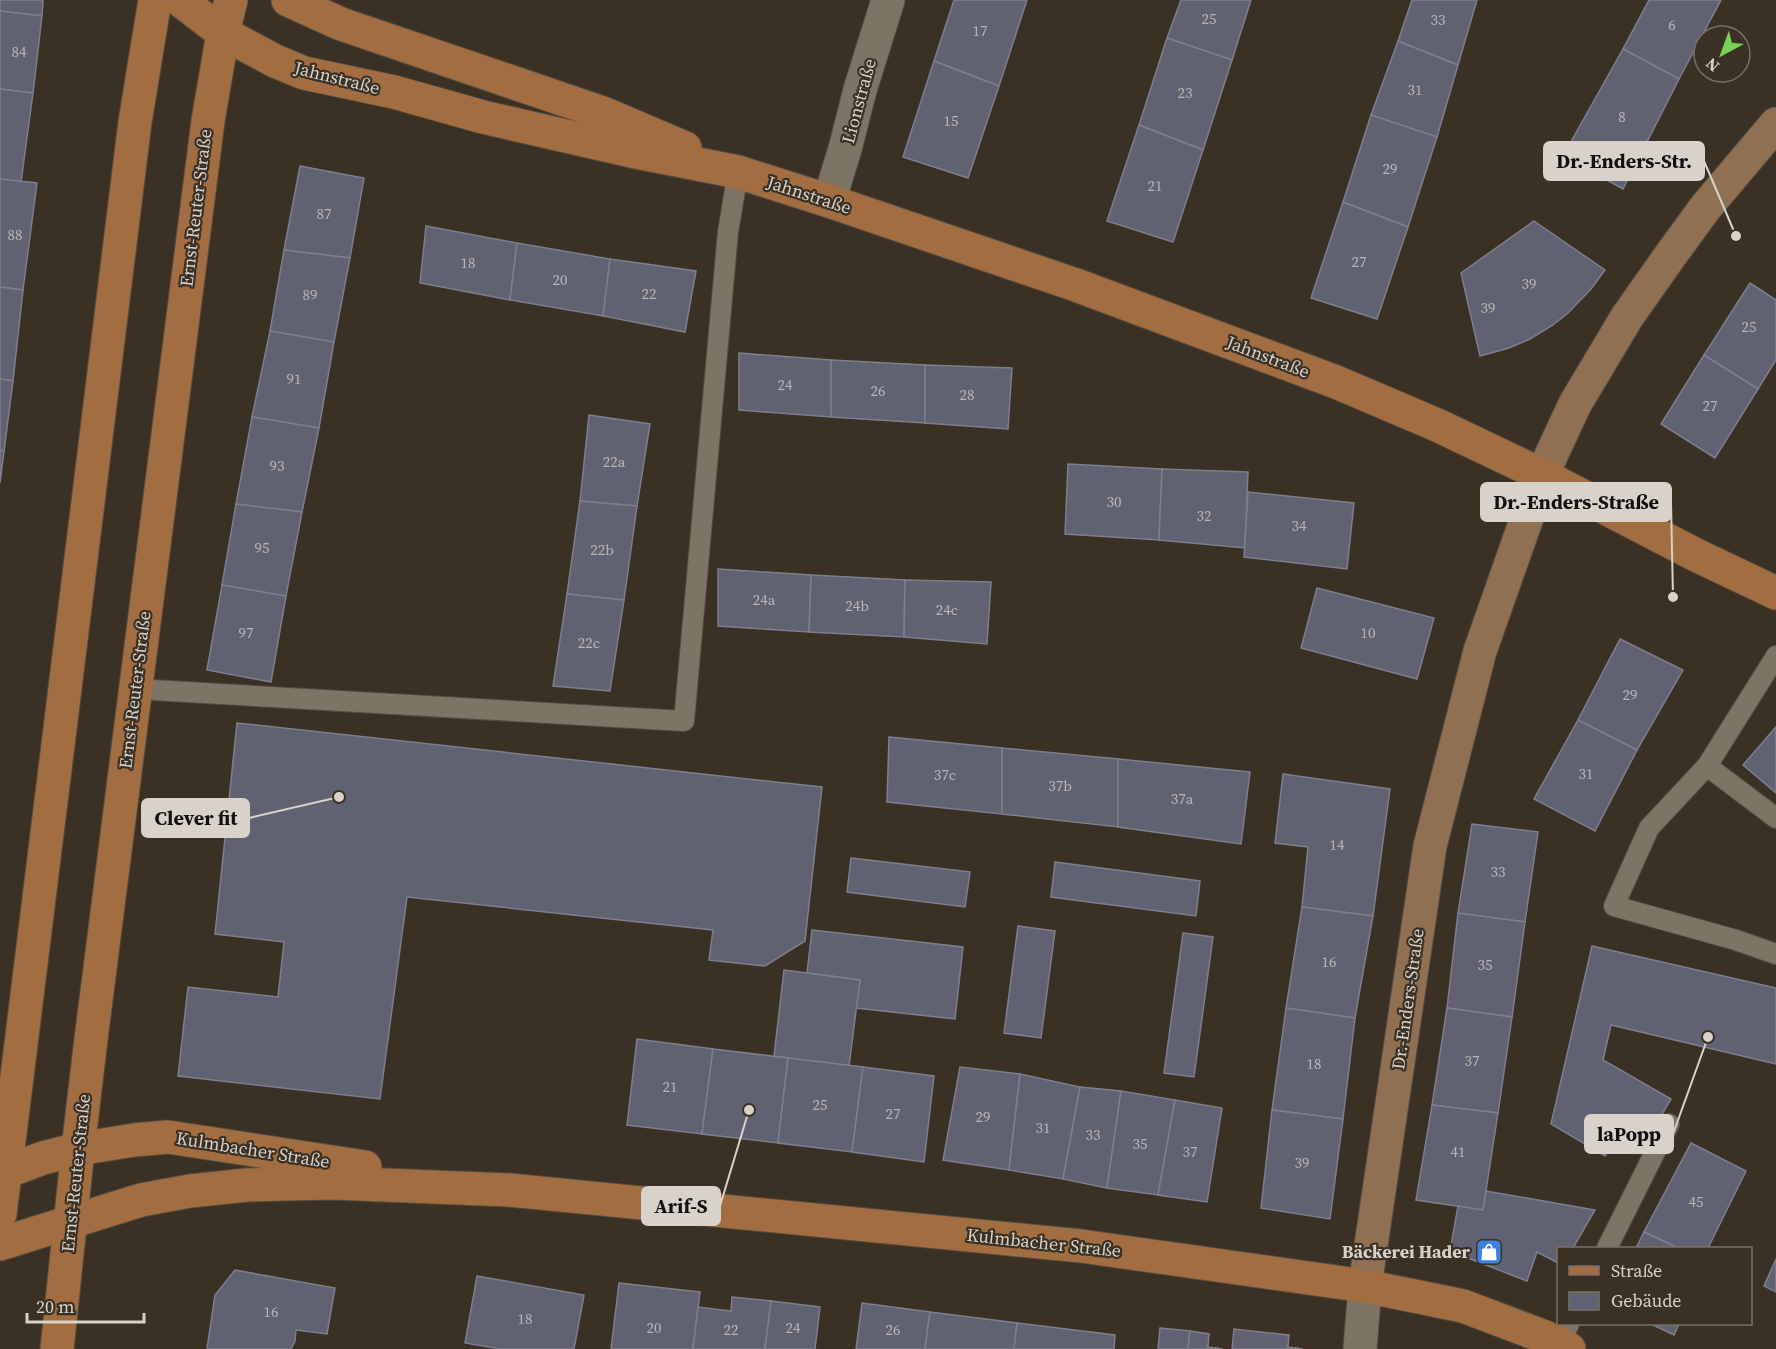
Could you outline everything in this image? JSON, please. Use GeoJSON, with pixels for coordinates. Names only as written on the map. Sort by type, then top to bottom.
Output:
{"type":"FeatureCollection","features":[{"type":"Feature","properties":{"kind":"main road"},"geometry":{"type":"LineString","coordinates":[[0,1214],[3,1173],[133,134],[155,0]]}},
{"type":"Feature","properties":{"kind":"main road","name":"Jahnstraße"},"geometry":{"type":"LineString","coordinates":[[180,0],[223,33],[304,74],[394,92],[483,117],[631,151],[738,172],[1076,285],[1336,382],[1437,425],[1542,475],[1696,555],[1776,593]]}},
{"type":"Feature","properties":{"kind":"main road","name":"Ernst-Reuter-Straße"},"geometry":{"type":"LineString","coordinates":[[57,1349],[78,1149],[208,121],[231,0]]}},
{"type":"Feature","properties":{"kind":"main road","name":"Jahnstraße"},"geometry":{"type":"LineString","coordinates":[[288,0],[341,24],[603,113],[738,172]]}},
{"type":"Feature","properties":{"kind":"main road","name":"Dr.-Enders-Straße"},"geometry":{"type":"LineString","coordinates":[[1365,1286],[1430,846],[1480,651],[1542,475],[1575,404],[1626,317],[1705,208],[1776,124]]}},
{"type":"Feature","properties":{"kind":"main road","name":"Kulmbacher Straße"},"geometry":{"type":"LineString","coordinates":[[3,1173],[43,1158],[78,1149],[168,1137],[509,1190]]}},
{"type":"Feature","properties":{"kind":"main road","name":"Kulmbacher Straße"},"geometry":{"type":"LineString","coordinates":[[0,1244],[141,1200],[190,1191],[247,1185],[333,1183],[509,1190],[1081,1246],[1365,1286],[1463,1306],[1566,1339]]}},
{"type":"Feature","properties":{"kind":"street","name":"Lionstraße"},"geometry":{"type":"LineString","coordinates":[[829,201],[888,0]]}},
{"type":"Feature","properties":{"kind":"street","name":"Dr.-Enders-Straße"},"geometry":{"type":"LineString","coordinates":[[1360,1349],[1365,1286]]}},
{"type":"Feature","properties":{"kind":"lane"},"geometry":{"type":"LineString","coordinates":[[135,689],[684,721],[728,232],[738,172]]}},
{"type":"Feature","properties":{"kind":"lane"},"geometry":{"type":"LineString","coordinates":[[1776,656],[1707,766],[1649,828],[1614,906],[1736,940],[1776,954]]}},
{"type":"Feature","properties":{"kind":"lane"},"geometry":{"type":"LineString","coordinates":[[1707,766],[1776,818]]}},
{"type":"Feature","properties":{"kind":"lane"},"geometry":{"type":"LineString","coordinates":[[1607,1247],[1669,1124]]}},
{"type":"Feature","properties":{"kind":"building"},"geometry":{"type":"Polygon","coordinates":[[[0,0],[43,0],[42,16],[0,11],[0,0]]]}},
{"type":"Feature","properties":{"kind":"building"},"geometry":{"type":"Polygon","coordinates":[[[954,0],[1027,0],[999,86],[934,61],[954,0]]]}},
{"type":"Feature","properties":{"kind":"building"},"geometry":{"type":"Polygon","coordinates":[[[1181,0],[1251,0],[1232,60],[1167,38],[1181,0]]]}},
{"type":"Feature","properties":{"kind":"building"},"geometry":{"type":"Polygon","coordinates":[[[1412,0],[1477,0],[1458,65],[1398,41],[1412,0]]]}},
{"type":"Feature","properties":{"kind":"building"},"geometry":{"type":"Polygon","coordinates":[[[1649,0],[1721,0],[1708,24],[1692,24],[1692,55],[1679,79],[1623,49],[1649,0]]]}},
{"type":"Feature","properties":{"kind":"building"},"geometry":{"type":"Polygon","coordinates":[[[0,11],[42,16],[33,93],[0,89],[0,11]]]}},
{"type":"Feature","properties":{"kind":"building"},"geometry":{"type":"Polygon","coordinates":[[[1167,38],[1232,60],[1203,150],[1139,125],[1167,38]]]}},
{"type":"Feature","properties":{"kind":"building"},"geometry":{"type":"Polygon","coordinates":[[[1398,41],[1458,65],[1437,137],[1371,115],[1398,41]]]}},
{"type":"Feature","properties":{"kind":"building"},"geometry":{"type":"Polygon","coordinates":[[[1623,49],[1679,79],[1623,189],[1563,156],[1623,49]]]}},
{"type":"Feature","properties":{"kind":"building"},"geometry":{"type":"Polygon","coordinates":[[[934,61],[999,86],[968,178],[903,157],[934,61]]]}},
{"type":"Feature","properties":{"kind":"building"},"geometry":{"type":"Polygon","coordinates":[[[0,89],[33,93],[21,182],[0,179],[0,89]]]}},
{"type":"Feature","properties":{"kind":"building"},"geometry":{"type":"Polygon","coordinates":[[[1371,115],[1437,137],[1408,227],[1343,202],[1371,115]]]}},
{"type":"Feature","properties":{"kind":"building"},"geometry":{"type":"Polygon","coordinates":[[[1139,125],[1203,150],[1173,242],[1107,221],[1139,125]]]}},
{"type":"Feature","properties":{"kind":"building"},"geometry":{"type":"Polygon","coordinates":[[[300,166],[364,178],[350,258],[284,250],[300,166]]]}},
{"type":"Feature","properties":{"kind":"building"},"geometry":{"type":"Polygon","coordinates":[[[0,179],[37,183],[23,290],[0,287],[0,179]]]}},
{"type":"Feature","properties":{"kind":"building"},"geometry":{"type":"Polygon","coordinates":[[[1343,202],[1408,227],[1377,319],[1311,298],[1343,202]]]}},
{"type":"Feature","properties":{"kind":"building"},"geometry":{"type":"Polygon","coordinates":[[[1534,221],[1605,270],[1591,289],[1553,325],[1509,348],[1480,356],[1461,273],[1534,221]]]}},
{"type":"Feature","properties":{"kind":"building"},"geometry":{"type":"Polygon","coordinates":[[[426,226],[517,243],[510,300],[420,283],[426,226]]]}},
{"type":"Feature","properties":{"kind":"building"},"geometry":{"type":"Polygon","coordinates":[[[517,243],[610,259],[603,316],[510,300],[517,243]]]}},
{"type":"Feature","properties":{"kind":"building"},"geometry":{"type":"Polygon","coordinates":[[[284,250],[350,258],[334,342],[270,331],[284,250]]]}},
{"type":"Feature","properties":{"kind":"building"},"geometry":{"type":"Polygon","coordinates":[[[610,259],[696,271],[685,332],[603,316],[610,259]]]}},
{"type":"Feature","properties":{"kind":"building"},"geometry":{"type":"Polygon","coordinates":[[[1750,283],[1776,300],[1776,360],[1758,389],[1704,355],[1750,283]]]}},
{"type":"Feature","properties":{"kind":"building"},"geometry":{"type":"Polygon","coordinates":[[[0,287],[23,290],[13,381],[0,379],[0,287]]]}},
{"type":"Feature","properties":{"kind":"building"},"geometry":{"type":"Polygon","coordinates":[[[270,331],[334,342],[319,428],[252,417],[270,331]]]}},
{"type":"Feature","properties":{"kind":"building"},"geometry":{"type":"Polygon","coordinates":[[[739,353],[831,360],[831,417],[739,410],[739,353]]]}},
{"type":"Feature","properties":{"kind":"building"},"geometry":{"type":"Polygon","coordinates":[[[1704,355],[1758,389],[1715,458],[1661,424],[1704,355]]]}},
{"type":"Feature","properties":{"kind":"building"},"geometry":{"type":"Polygon","coordinates":[[[831,360],[925,365],[925,423],[831,417],[831,360]]]}},
{"type":"Feature","properties":{"kind":"building"},"geometry":{"type":"Polygon","coordinates":[[[925,365],[1012,368],[1008,429],[925,423],[925,365]]]}},
{"type":"Feature","properties":{"kind":"building"},"geometry":{"type":"Polygon","coordinates":[[[0,379],[13,381],[4,451],[0,450],[0,379]]]}},
{"type":"Feature","properties":{"kind":"building"},"geometry":{"type":"Polygon","coordinates":[[[589,415],[650,424],[637,506],[580,501],[589,415]]]}},
{"type":"Feature","properties":{"kind":"building"},"geometry":{"type":"Polygon","coordinates":[[[252,417],[319,428],[302,512],[236,504],[252,417]]]}},
{"type":"Feature","properties":{"kind":"building"},"geometry":{"type":"Polygon","coordinates":[[[0,450],[4,451],[0,483],[0,450]]]}},
{"type":"Feature","properties":{"kind":"building"},"geometry":{"type":"Polygon","coordinates":[[[1068,464],[1162,469],[1159,540],[1065,534],[1068,464]]]}},
{"type":"Feature","properties":{"kind":"building"},"geometry":{"type":"Polygon","coordinates":[[[1162,469],[1248,472],[1245,548],[1159,540],[1162,469]]]}},
{"type":"Feature","properties":{"kind":"building"},"geometry":{"type":"Polygon","coordinates":[[[1248,492],[1354,503],[1347,569],[1244,557],[1248,492]]]}},
{"type":"Feature","properties":{"kind":"building"},"geometry":{"type":"Polygon","coordinates":[[[580,501],[637,506],[624,600],[567,594],[580,501]]]}},
{"type":"Feature","properties":{"kind":"building"},"geometry":{"type":"Polygon","coordinates":[[[236,504],[302,512],[286,596],[222,585],[236,504]]]}},
{"type":"Feature","properties":{"kind":"building"},"geometry":{"type":"Polygon","coordinates":[[[718,569],[811,575],[809,632],[718,626],[718,569]]]}},
{"type":"Feature","properties":{"kind":"building"},"geometry":{"type":"Polygon","coordinates":[[[811,575],[905,580],[904,637],[809,632],[811,575]]]}},
{"type":"Feature","properties":{"kind":"building"},"geometry":{"type":"Polygon","coordinates":[[[905,580],[991,582],[987,644],[904,637],[905,580]]]}},
{"type":"Feature","properties":{"kind":"building"},"geometry":{"type":"Polygon","coordinates":[[[222,585],[286,596],[271,682],[207,670],[222,585]]]}},
{"type":"Feature","properties":{"kind":"building"},"geometry":{"type":"Polygon","coordinates":[[[1317,588],[1434,618],[1417,679],[1301,648],[1317,588]]]}},
{"type":"Feature","properties":{"kind":"building"},"geometry":{"type":"Polygon","coordinates":[[[567,594],[624,600],[610,691],[553,686],[567,594]]]}},
{"type":"Feature","properties":{"kind":"building"},"geometry":{"type":"Polygon","coordinates":[[[1620,639],[1683,670],[1637,750],[1578,720],[1620,639]]]}},
{"type":"Feature","properties":{"kind":"building"},"geometry":{"type":"Polygon","coordinates":[[[1578,720],[1637,750],[1595,831],[1534,799],[1578,720]]]}},
{"type":"Feature","properties":{"kind":"building"},"geometry":{"type":"Polygon","coordinates":[[[237,723],[822,787],[805,941],[765,966],[709,960],[713,930],[407,897],[380,1099],[178,1076],[188,987],[278,997],[284,942],[215,934],[237,723]]]}},
{"type":"Feature","properties":{"kind":"building"},"geometry":{"type":"Polygon","coordinates":[[[1776,727],[1776,793],[1743,765],[1776,727]]]}},
{"type":"Feature","properties":{"kind":"building"},"geometry":{"type":"Polygon","coordinates":[[[889,737],[1002,748],[1002,814],[887,802],[889,737]]]}},
{"type":"Feature","properties":{"kind":"building"},"geometry":{"type":"Polygon","coordinates":[[[1002,748],[1118,759],[1118,827],[1002,814],[1002,748]]]}},
{"type":"Feature","properties":{"kind":"building"},"geometry":{"type":"Polygon","coordinates":[[[1118,759],[1250,772],[1241,844],[1118,827],[1118,759]]]}},
{"type":"Feature","properties":{"kind":"building"},"geometry":{"type":"Polygon","coordinates":[[[1283,774],[1390,789],[1373,916],[1302,907],[1308,847],[1275,843],[1283,774]]]}},
{"type":"Feature","properties":{"kind":"building"},"geometry":{"type":"Polygon","coordinates":[[[1472,824],[1538,832],[1525,922],[1458,913],[1472,824]]]}},
{"type":"Feature","properties":{"kind":"building"},"geometry":{"type":"Polygon","coordinates":[[[851,858],[970,872],[965,907],[847,892],[851,858]]]}},
{"type":"Feature","properties":{"kind":"building"},"geometry":{"type":"Polygon","coordinates":[[[1055,862],[1200,881],[1196,916],[1051,897],[1055,862]]]}},
{"type":"Feature","properties":{"kind":"building"},"geometry":{"type":"Polygon","coordinates":[[[1302,907],[1373,916],[1355,1018],[1286,1008],[1302,907]]]}},
{"type":"Feature","properties":{"kind":"building"},"geometry":{"type":"Polygon","coordinates":[[[1458,913],[1525,922],[1512,1017],[1447,1008],[1458,913]]]}},
{"type":"Feature","properties":{"kind":"building"},"geometry":{"type":"Polygon","coordinates":[[[1018,926],[1055,931],[1041,1038],[1004,1033],[1018,926]]]}},
{"type":"Feature","properties":{"kind":"building"},"geometry":{"type":"Polygon","coordinates":[[[812,930],[963,947],[955,1019],[856,1008],[860,980],[807,973],[812,930]]]}},
{"type":"Feature","properties":{"kind":"building"},"geometry":{"type":"Polygon","coordinates":[[[1183,933],[1213,937],[1194,1077],[1164,1073],[1183,933]]]}},
{"type":"Feature","properties":{"kind":"building"},"geometry":{"type":"Polygon","coordinates":[[[1592,946],[1776,988],[1776,1064],[1611,1025],[1603,1060],[1671,1099],[1651,1133],[1627,1119],[1605,1156],[1551,1124],[1592,946]]]}},
{"type":"Feature","properties":{"kind":"building"},"geometry":{"type":"Polygon","coordinates":[[[784,970],[860,980],[849,1066],[774,1056],[784,970]]]}},
{"type":"Feature","properties":{"kind":"building"},"geometry":{"type":"Polygon","coordinates":[[[1286,1008],[1355,1018],[1343,1119],[1272,1110],[1286,1008]]]}},
{"type":"Feature","properties":{"kind":"building"},"geometry":{"type":"Polygon","coordinates":[[[1447,1008],[1512,1017],[1498,1113],[1432,1105],[1447,1008]]]}},
{"type":"Feature","properties":{"kind":"building"},"geometry":{"type":"Polygon","coordinates":[[[637,1039],[713,1049],[702,1134],[627,1125],[637,1039]]]}},
{"type":"Feature","properties":{"kind":"building"},"geometry":{"type":"Polygon","coordinates":[[[713,1049],[788,1058],[778,1143],[702,1134],[713,1049]]]}},
{"type":"Feature","properties":{"kind":"building"},"geometry":{"type":"Polygon","coordinates":[[[788,1058],[863,1067],[852,1152],[778,1143],[788,1058]]]}},
{"type":"Feature","properties":{"kind":"building"},"geometry":{"type":"Polygon","coordinates":[[[863,1067],[934,1076],[924,1162],[852,1152],[863,1067]]]}},
{"type":"Feature","properties":{"kind":"building"},"geometry":{"type":"Polygon","coordinates":[[[960,1067],[1020,1074],[1009,1170],[943,1160],[960,1067]]]}},
{"type":"Feature","properties":{"kind":"building"},"geometry":{"type":"Polygon","coordinates":[[[1020,1074],[1080,1087],[1063,1179],[1009,1170],[1020,1074]]]}},
{"type":"Feature","properties":{"kind":"building"},"geometry":{"type":"Polygon","coordinates":[[[1080,1087],[1121,1091],[1107,1188],[1063,1179],[1080,1087]]]}},
{"type":"Feature","properties":{"kind":"building"},"geometry":{"type":"Polygon","coordinates":[[[1121,1091],[1175,1100],[1158,1195],[1107,1188],[1121,1091]]]}},
{"type":"Feature","properties":{"kind":"building"},"geometry":{"type":"Polygon","coordinates":[[[1175,1100],[1222,1108],[1207,1202],[1158,1195],[1175,1100]]]}},
{"type":"Feature","properties":{"kind":"building"},"geometry":{"type":"Polygon","coordinates":[[[1432,1105],[1498,1113],[1483,1210],[1416,1200],[1432,1105]]]}},
{"type":"Feature","properties":{"kind":"building"},"geometry":{"type":"Polygon","coordinates":[[[1272,1110],[1343,1119],[1330,1219],[1261,1208],[1272,1110]]]}},
{"type":"Feature","properties":{"kind":"building"},"geometry":{"type":"Polygon","coordinates":[[[1691,1143],[1746,1171],[1708,1247],[1676,1247],[1644,1232],[1691,1143]]]}},
{"type":"Feature","properties":{"kind":"building"},"geometry":{"type":"Polygon","coordinates":[[[1486,1191],[1595,1210],[1574,1247],[1557,1247],[1557,1262],[1537,1252],[1527,1281],[1450,1251],[1458,1206],[1483,1210],[1486,1191]]]}},
{"type":"Feature","properties":{"kind":"building"},"geometry":{"type":"Polygon","coordinates":[[[1644,1232],[1676,1247],[1636,1247],[1644,1232]]]}},
{"type":"Feature","properties":{"kind":"building"},"geometry":{"type":"Polygon","coordinates":[[[1776,1259],[1776,1292],[1764,1286],[1776,1259]]]}},
{"type":"Feature","properties":{"kind":"building"},"geometry":{"type":"Polygon","coordinates":[[[235,1270],[335,1288],[327,1334],[296,1330],[295,1341],[291,1349],[207,1349],[215,1295],[235,1270]]]}},
{"type":"Feature","properties":{"kind":"building"},"geometry":{"type":"Polygon","coordinates":[[[477,1276],[584,1295],[574,1349],[501,1349],[465,1343],[477,1276]]]}},
{"type":"Feature","properties":{"kind":"building"},"geometry":{"type":"Polygon","coordinates":[[[619,1283],[700,1292],[693,1349],[611,1349],[619,1283]]]}},
{"type":"Feature","properties":{"kind":"building"},"geometry":{"type":"Polygon","coordinates":[[[732,1297],[771,1301],[765,1349],[693,1349],[698,1307],[731,1311],[732,1297]]]}},
{"type":"Feature","properties":{"kind":"building"},"geometry":{"type":"Polygon","coordinates":[[[771,1301],[820,1307],[815,1349],[765,1349],[771,1301]]]}},
{"type":"Feature","properties":{"kind":"building"},"geometry":{"type":"Polygon","coordinates":[[[862,1303],[930,1312],[925,1349],[856,1349],[862,1303]]]}},
{"type":"Feature","properties":{"kind":"building"},"geometry":{"type":"Polygon","coordinates":[[[930,1312],[1017,1323],[1014,1349],[925,1349],[930,1312]]]}},
{"type":"Feature","properties":{"kind":"building"},"geometry":{"type":"Polygon","coordinates":[[[1017,1323],[1115,1335],[1114,1349],[1014,1349],[1017,1323]]]}},
{"type":"Feature","properties":{"kind":"building"},"geometry":{"type":"Polygon","coordinates":[[[1653,1325],[1679,1325],[1674,1335],[1653,1325]]]}},
{"type":"Feature","properties":{"kind":"building"},"geometry":{"type":"Polygon","coordinates":[[[1160,1328],[1190,1331],[1188,1349],[1158,1349],[1160,1328]]]}},
{"type":"Feature","properties":{"kind":"building"},"geometry":{"type":"Polygon","coordinates":[[[1234,1329],[1289,1335],[1288,1347],[1303,1349],[1232,1349],[1234,1329]]]}},
{"type":"Feature","properties":{"kind":"building"},"geometry":{"type":"Polygon","coordinates":[[[1190,1331],[1209,1334],[1208,1347],[1223,1349],[1188,1349],[1190,1331]]]}},
{"type":"Feature","properties":{"kind":"place","name":"Dr.-Enders-Str."},"geometry":{"type":"Point","coordinates":[1736,236]}},
{"type":"Feature","properties":{"kind":"place","name":"Dr.-Enders-Straße"},"geometry":{"type":"Point","coordinates":[1673,597]}},
{"type":"Feature","properties":{"kind":"place","name":"Clever fit"},"geometry":{"type":"Point","coordinates":[339,797]}},
{"type":"Feature","properties":{"kind":"place","name":"laPopp"},"geometry":{"type":"Point","coordinates":[1708,1037]}},
{"type":"Feature","properties":{"kind":"place","name":"Arif-S"},"geometry":{"type":"Point","coordinates":[749,1110]}},
{"type":"Feature","properties":{"kind":"place","name":"Bäckerei Hader"},"geometry":{"type":"Point","coordinates":[1489,1252]}}]}
